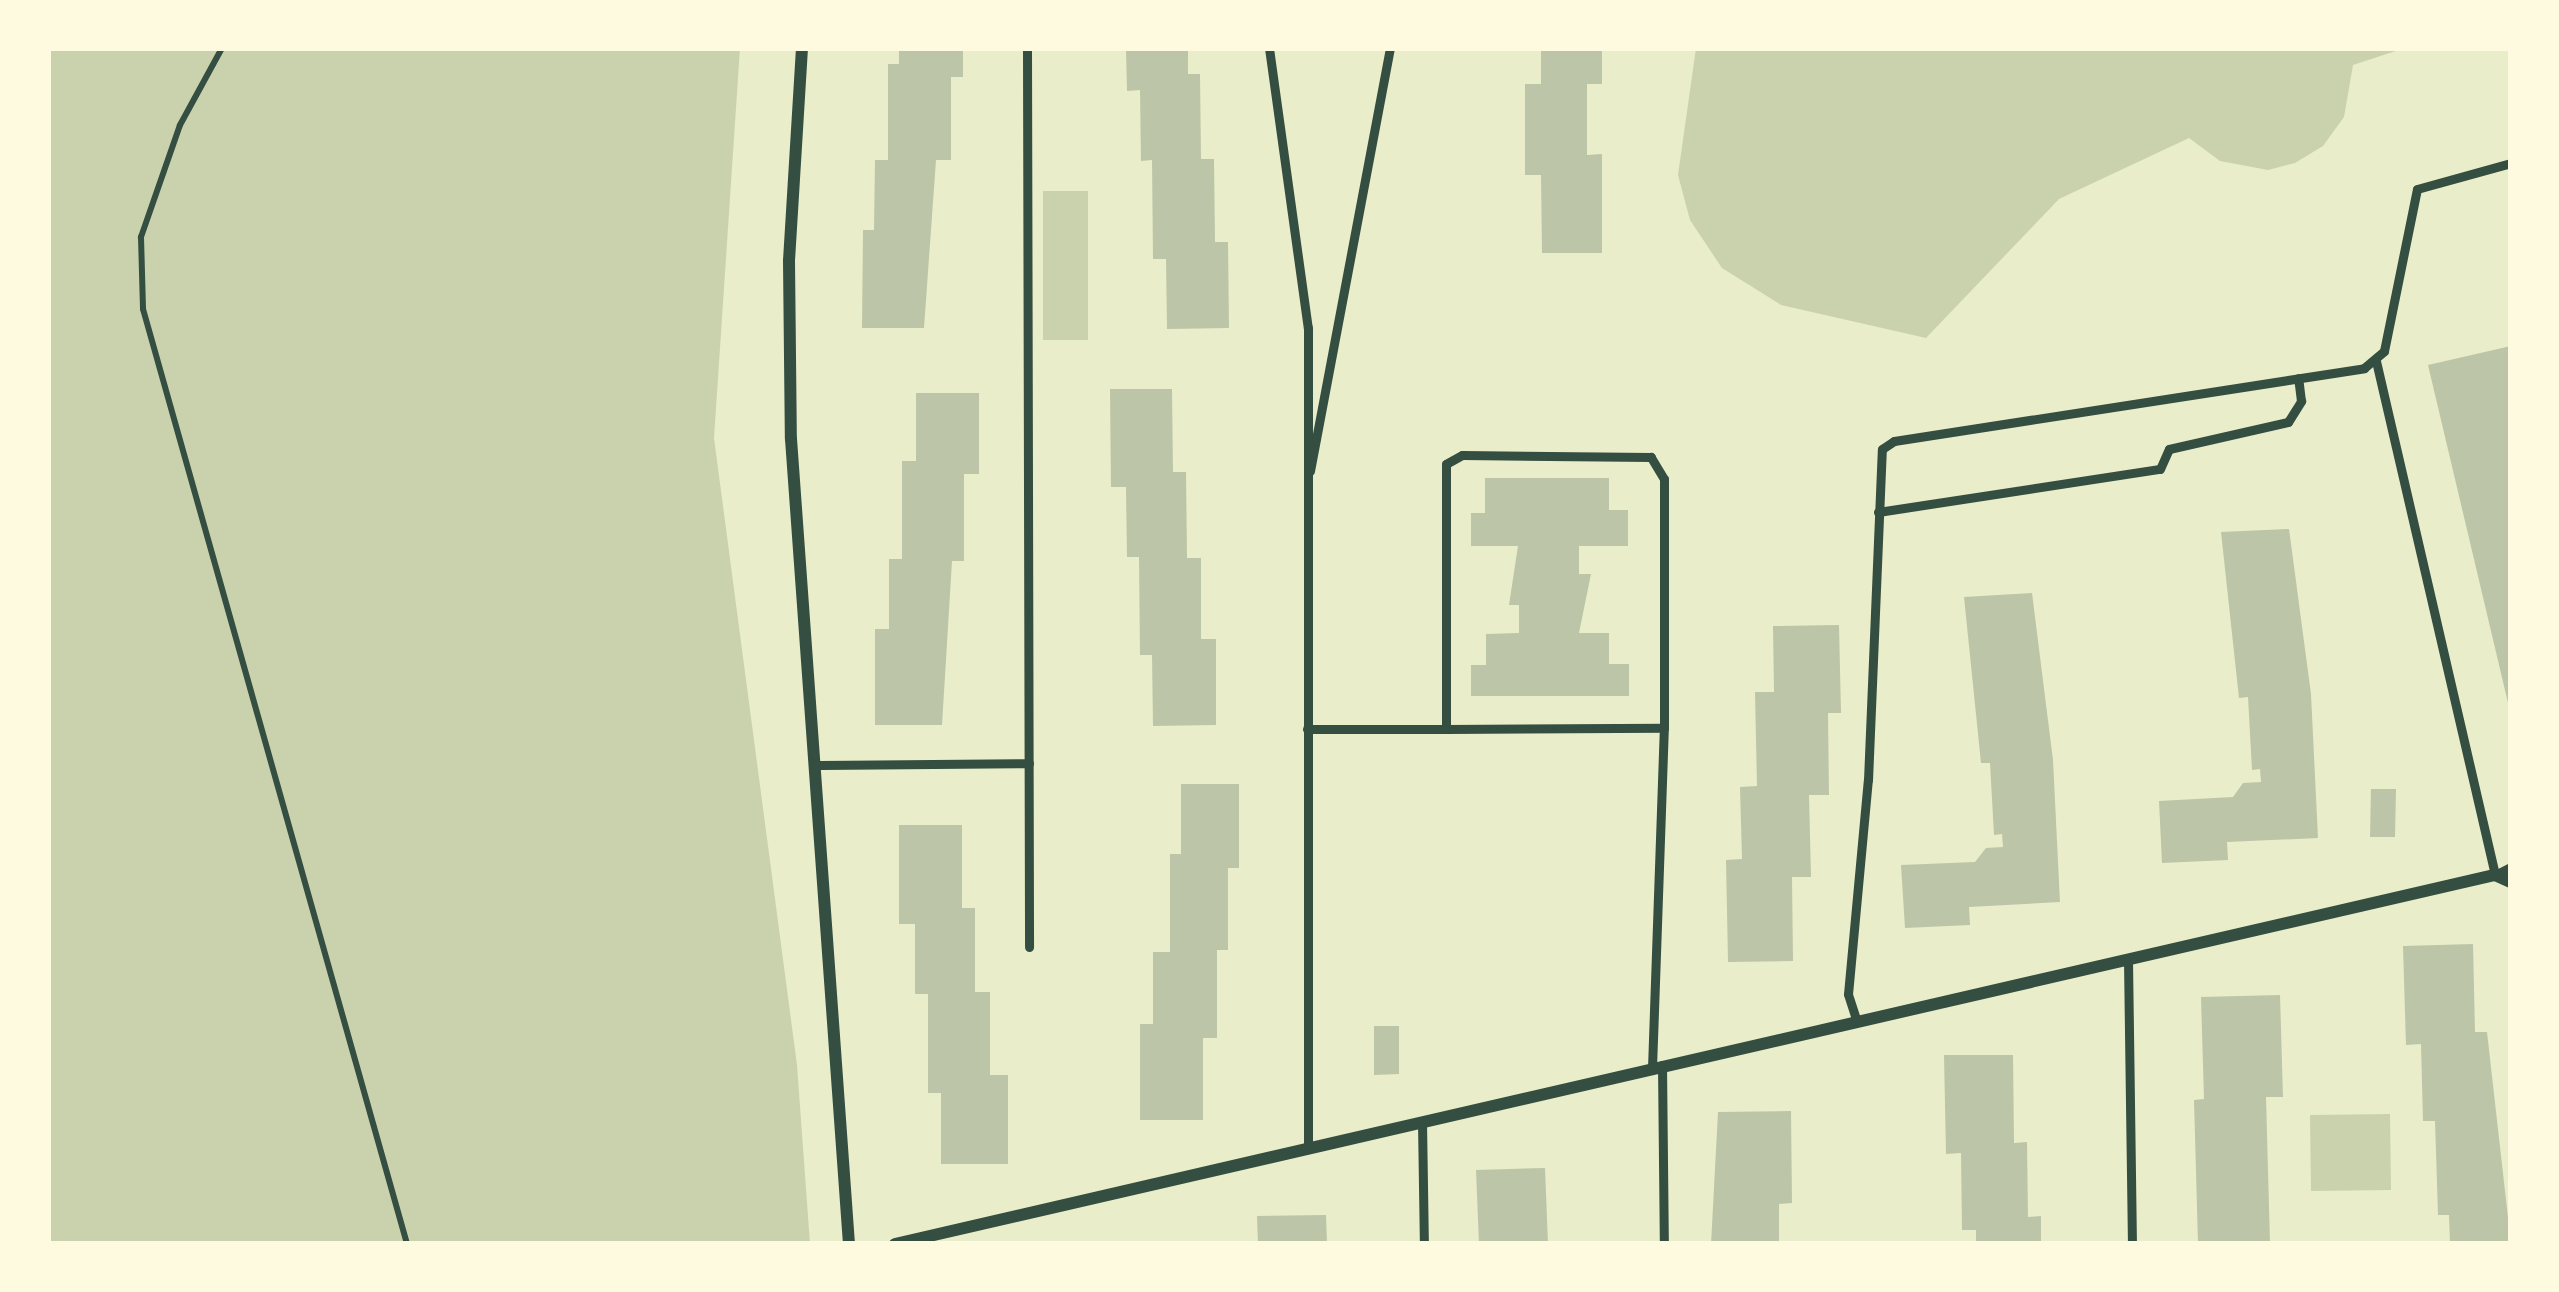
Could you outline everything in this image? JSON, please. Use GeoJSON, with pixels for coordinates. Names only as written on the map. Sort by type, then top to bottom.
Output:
{"type":"FeatureCollection","features":[{"type":"Feature","properties":{"kind":"street"},"geometry":{"type":"LineString","coordinates":[[802,48],[789,261],[791,439],[820,765],[849,1244]]}},
{"type":"Feature","properties":{"kind":"street"},"geometry":{"type":"LineString","coordinates":[[895,1244],[952,1238],[1656,1066],[2495,875],[2511,882]]}},
{"type":"Feature","properties":{"kind":"lane"},"geometry":{"type":"LineString","coordinates":[[1027,48],[1029,947]]}},
{"type":"Feature","properties":{"kind":"lane"},"geometry":{"type":"LineString","coordinates":[[1268,48],[1308,328],[1308,1149]]}},
{"type":"Feature","properties":{"kind":"lane"},"geometry":{"type":"LineString","coordinates":[[1306,494],[1390,48]]}},
{"type":"Feature","properties":{"kind":"lane"},"geometry":{"type":"LineString","coordinates":[[2511,163],[2415,192],[2376,362],[2495,875],[2511,867]]}},
{"type":"Feature","properties":{"kind":"lane"},"geometry":{"type":"LineString","coordinates":[[1856,1022],[1848,994],[1868,780],[1882,449],[1894,441],[2376,362]]}},
{"type":"Feature","properties":{"kind":"lane"},"geometry":{"type":"LineString","coordinates":[[1879,512],[2160,469],[2169,449],[2288,422],[2301,401],[2298,378]]}},
{"type":"Feature","properties":{"kind":"lane"},"geometry":{"type":"LineString","coordinates":[[1446,728],[1446,474],[1462,454],[1637,454],[1660,466],[1664,728],[1656,1066],[1664,1244]]}},
{"type":"Feature","properties":{"kind":"lane"},"geometry":{"type":"LineString","coordinates":[[1306,728],[1664,728]]}},
{"type":"Feature","properties":{"kind":"lane"},"geometry":{"type":"LineString","coordinates":[[820,765],[1029,763]]}},
{"type":"Feature","properties":{"kind":"lane"},"geometry":{"type":"LineString","coordinates":[[2128,960],[2132,1244]]}},
{"type":"Feature","properties":{"kind":"lane"},"geometry":{"type":"LineString","coordinates":[[1422,1122],[1424,1244]]}},
{"type":"Feature","properties":{"kind":"path"},"geometry":{"type":"LineString","coordinates":[[222,48],[180,124],[142,237],[142,309],[407,1244]]}},
{"type":"Feature","properties":{"kind":"green space"},"geometry":{"type":"Polygon","coordinates":[[[48,48],[740,48],[714,438],[797,1065],[810,1244],[48,1244],[48,48]]]}},
{"type":"Feature","properties":{"kind":"green space"},"geometry":{"type":"Polygon","coordinates":[[[1696,48],[2405,48],[2353,65],[2344,117],[2323,146],[2295,163],[2268,170],[2220,161],[2189,138],[2059,199],[1926,338],[1781,305],[1722,268],[1690,220],[1678,175],[1696,48]]]}},
{"type":"Feature","properties":{"kind":"green space"},"geometry":{"type":"Polygon","coordinates":[[[1043,191],[1088,191],[1088,340],[1043,340],[1043,191]]]}},
{"type":"Feature","properties":{"kind":"green space"},"geometry":{"type":"Polygon","coordinates":[[[2390,1114],[2391,1190],[2311,1191],[2310,1115],[2390,1114]]]}},
{"type":"Feature","properties":{"kind":"building"},"geometry":{"type":"Polygon","coordinates":[[[899,48],[963,48],[963,77],[951,77],[951,160],[936,160],[924,328],[862,328],[863,230],[874,230],[875,160],[888,160],[888,64],[899,64],[899,48]]]}},
{"type":"Feature","properties":{"kind":"building"},"geometry":{"type":"Polygon","coordinates":[[[1126,48],[1188,48],[1188,74],[1200,74],[1201,159],[1214,159],[1215,242],[1228,242],[1229,328],[1167,329],[1166,259],[1153,259],[1152,160],[1141,161],[1140,90],[1127,91],[1126,48]]]}},
{"type":"Feature","properties":{"kind":"building"},"geometry":{"type":"Polygon","coordinates":[[[1541,48],[1602,48],[1602,84],[1587,84],[1587,155],[1602,154],[1602,253],[1542,253],[1541,175],[1525,175],[1525,84],[1541,84],[1541,48]]]}},
{"type":"Feature","properties":{"kind":"building"},"geometry":{"type":"Polygon","coordinates":[[[2511,346],[2511,707],[2509,707],[2428,365],[2511,346]]]}},
{"type":"Feature","properties":{"kind":"building"},"geometry":{"type":"Polygon","coordinates":[[[1110,389],[1172,389],[1173,472],[1186,472],[1187,558],[1201,558],[1201,639],[1216,639],[1216,725],[1153,726],[1152,655],[1140,655],[1139,557],[1127,557],[1126,487],[1111,487],[1110,389]]]}},
{"type":"Feature","properties":{"kind":"building"},"geometry":{"type":"Polygon","coordinates":[[[916,393],[979,393],[979,474],[964,474],[964,561],[952,561],[942,725],[875,725],[875,629],[889,629],[889,559],[902,559],[902,461],[916,461],[916,393]]]}},
{"type":"Feature","properties":{"kind":"building"},"geometry":{"type":"Polygon","coordinates":[[[1485,478],[1609,478],[1609,510],[1628,510],[1628,546],[1579,546],[1579,574],[1591,574],[1579,633],[1609,633],[1609,664],[1629,664],[1629,696],[1471,696],[1471,665],[1486,665],[1486,634],[1519,633],[1519,605],[1509,605],[1518,546],[1471,546],[1471,513],[1485,513],[1485,478]]]}},
{"type":"Feature","properties":{"kind":"building"},"geometry":{"type":"Polygon","coordinates":[[[2289,529],[2311,694],[2318,838],[2227,842],[2228,860],[2162,863],[2159,801],[2233,797],[2243,783],[2261,782],[2260,769],[2252,770],[2248,697],[2239,698],[2221,532],[2289,529]]]}},
{"type":"Feature","properties":{"kind":"building"},"geometry":{"type":"Polygon","coordinates":[[[2032,593],[2053,760],[2060,902],[1969,907],[1970,925],[1905,928],[1901,865],[1975,862],[1986,848],[2003,847],[2002,834],[1994,835],[1990,763],[1981,763],[1964,597],[2032,593]]]}},
{"type":"Feature","properties":{"kind":"building"},"geometry":{"type":"Polygon","coordinates":[[[1839,625],[1841,713],[1828,713],[1829,795],[1809,795],[1811,877],[1792,877],[1793,961],[1728,962],[1726,860],[1742,859],[1740,787],[1757,786],[1755,692],[1774,692],[1773,626],[1839,625]]]}},
{"type":"Feature","properties":{"kind":"building"},"geometry":{"type":"Polygon","coordinates":[[[1181,784],[1239,784],[1239,868],[1228,868],[1228,950],[1217,950],[1217,1038],[1203,1038],[1203,1120],[1140,1120],[1140,1024],[1153,1024],[1153,952],[1170,952],[1170,854],[1181,854],[1181,784]]]}},
{"type":"Feature","properties":{"kind":"building"},"geometry":{"type":"Polygon","coordinates":[[[2371,789],[2396,789],[2395,837],[2370,837],[2371,789]]]}},
{"type":"Feature","properties":{"kind":"building"},"geometry":{"type":"Polygon","coordinates":[[[899,825],[962,825],[962,908],[975,908],[975,992],[990,992],[990,1075],[1008,1075],[1008,1164],[941,1164],[941,1093],[928,1093],[928,994],[915,994],[915,924],[899,924],[899,825]]]}},
{"type":"Feature","properties":{"kind":"building"},"geometry":{"type":"Polygon","coordinates":[[[2473,944],[2475,1032],[2487,1032],[2511,1244],[2450,1244],[2449,1215],[2438,1215],[2435,1121],[2423,1121],[2421,1044],[2406,1045],[2403,946],[2473,944]]]}},
{"type":"Feature","properties":{"kind":"building"},"geometry":{"type":"Polygon","coordinates":[[[2280,995],[2283,1097],[2266,1097],[2270,1244],[2198,1244],[2194,1100],[2204,1099],[2201,997],[2280,995]]]}},
{"type":"Feature","properties":{"kind":"building"},"geometry":{"type":"Polygon","coordinates":[[[1374,1026],[1399,1026],[1399,1074],[1374,1075],[1374,1026]]]}},
{"type":"Feature","properties":{"kind":"building"},"geometry":{"type":"Polygon","coordinates":[[[1944,1055],[2013,1055],[2014,1143],[2027,1142],[2028,1217],[2041,1216],[2041,1244],[1976,1244],[1976,1230],[1962,1230],[1961,1153],[1946,1154],[1944,1055]]]}},
{"type":"Feature","properties":{"kind":"building"},"geometry":{"type":"Polygon","coordinates":[[[1791,1111],[1792,1203],[1779,1204],[1779,1244],[1711,1244],[1718,1112],[1791,1111]]]}},
{"type":"Feature","properties":{"kind":"building"},"geometry":{"type":"Polygon","coordinates":[[[1545,1168],[1548,1244],[1479,1244],[1476,1170],[1545,1168]]]}},
{"type":"Feature","properties":{"kind":"building"},"geometry":{"type":"Polygon","coordinates":[[[1326,1215],[1327,1244],[1258,1244],[1257,1216],[1326,1215]]]}}]}
